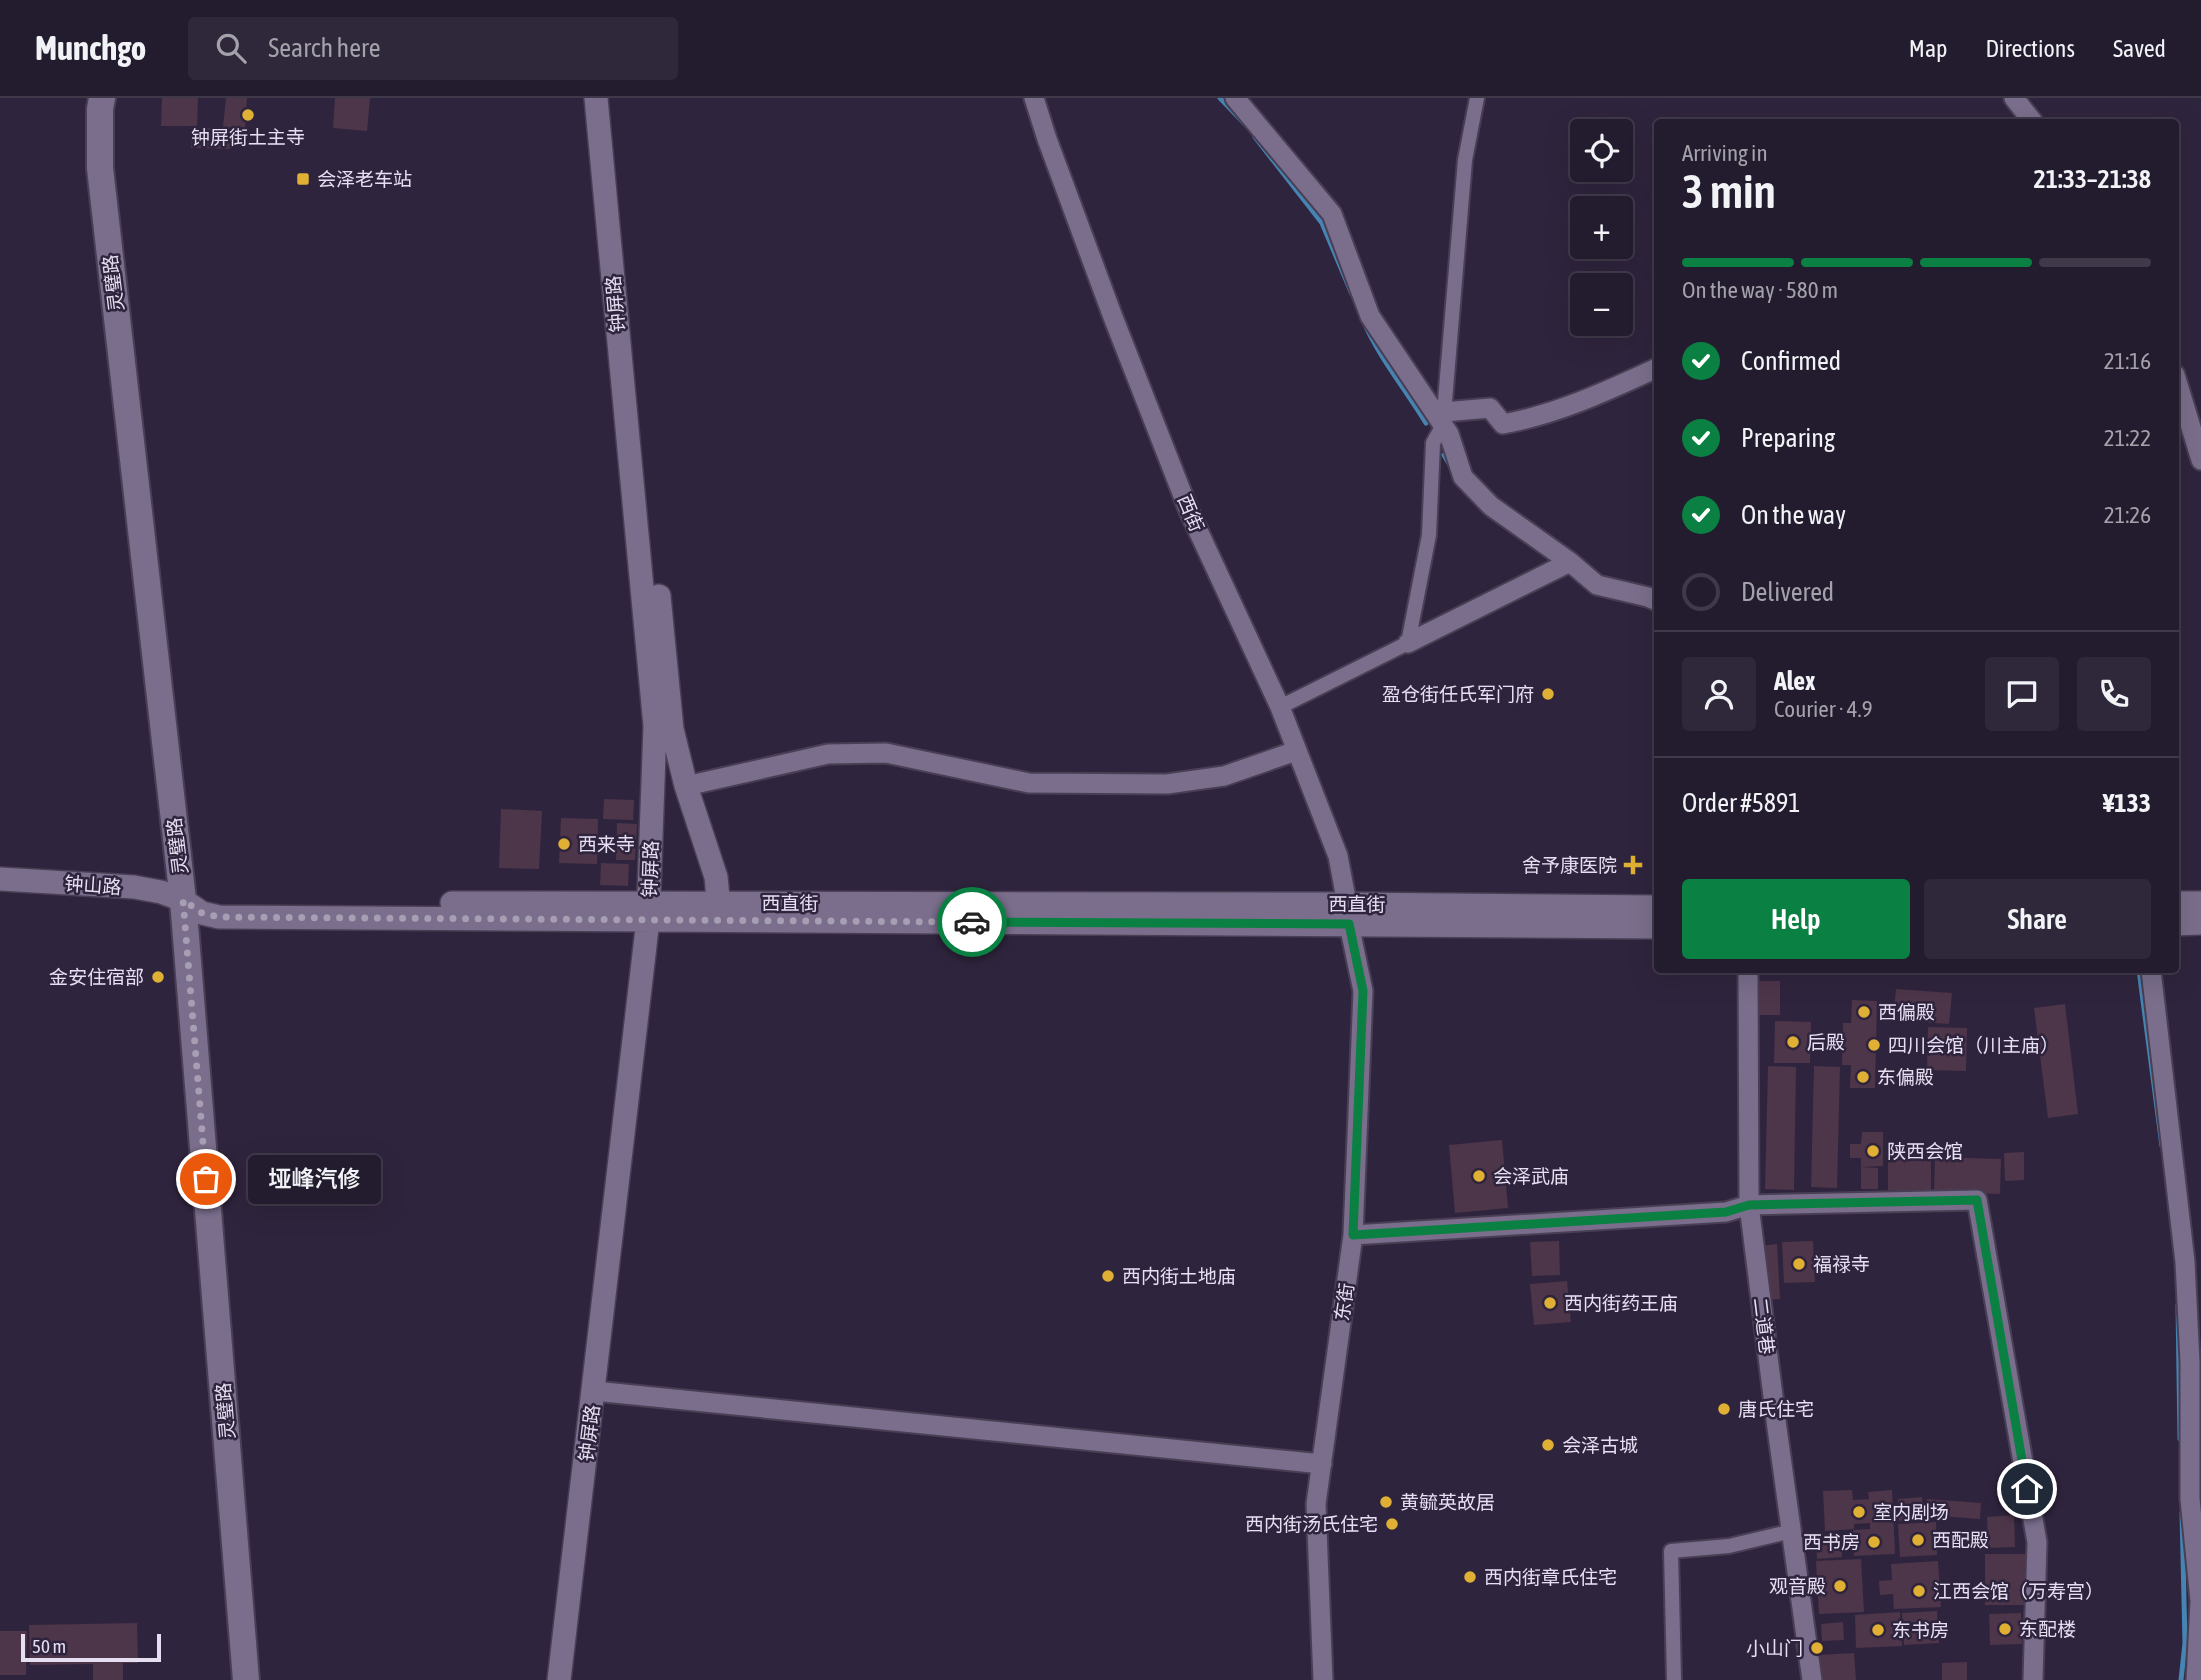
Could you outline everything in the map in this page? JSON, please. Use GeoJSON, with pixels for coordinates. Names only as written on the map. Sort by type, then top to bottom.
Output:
{"type":"FeatureCollection","features":[{"type":"Feature","properties":{"kind":"main road","name":"灵璧路"},"geometry":{"type":"LineString","coordinates":[[102,98],[100,167],[183,900],[246,1680]]}},
{"type":"Feature","properties":{"kind":"street","name":"钟屏路"},"geometry":{"type":"LineString","coordinates":[[559,1680],[649,911],[655,726],[596,98]]}},
{"type":"Feature","properties":{"kind":"street","name":"钟屏路"},"geometry":{"type":"LineString","coordinates":[[611,98],[672,730],[686,786],[716,877],[720,912]]}},
{"type":"Feature","properties":{"kind":"street","name":"西街"},"geometry":{"type":"LineString","coordinates":[[1034,98],[1109,305],[1189,511],[1280,707],[1338,856],[1348,914]]}},
{"type":"Feature","properties":{"kind":"street"},"geometry":{"type":"LineString","coordinates":[[1235,98],[1332,214],[1370,316],[1443,419],[1463,477],[1491,506],[1570,562],[1597,585],[1654,600]]}},
{"type":"Feature","properties":{"kind":"street"},"geometry":{"type":"LineString","coordinates":[[1408,643],[1429,535],[1433,443],[1443,419],[1465,160],[1477,98]]}},
{"type":"Feature","properties":{"kind":"street"},"geometry":{"type":"LineString","coordinates":[[2014,98],[2031,119]]}},
{"type":"Feature","properties":{"kind":"street"},"geometry":{"type":"LineString","coordinates":[[1443,419],[1490,408],[1503,424],[1529,419],[1605,393],[1654,369]]}},
{"type":"Feature","properties":{"kind":"street"},"geometry":{"type":"LineString","coordinates":[[2179,388],[2201,460]]}},
{"type":"Feature","properties":{"kind":"street"},"geometry":{"type":"LineString","coordinates":[[1280,707],[1570,562]]}},
{"type":"Feature","properties":{"kind":"street"},"geometry":{"type":"LineString","coordinates":[[686,786],[828,754],[886,753],[1029,783],[1167,784],[1224,776],[1296,751]]}},
{"type":"Feature","properties":{"kind":"street","name":"钟山路"},"geometry":{"type":"LineString","coordinates":[[0,879],[134,887],[183,900]]}},
{"type":"Feature","properties":{"kind":"street","name":"西直街"},"geometry":{"type":"LineString","coordinates":[[183,900],[202,913],[219,917],[649,911],[1348,914],[1654,907]]}},
{"type":"Feature","properties":{"kind":"street"},"geometry":{"type":"LineString","coordinates":[[2179,903],[2201,903]]}},
{"type":"Feature","properties":{"kind":"street","name":"西直街"},"geometry":{"type":"LineString","coordinates":[[1348,914],[1654,927]]}},
{"type":"Feature","properties":{"kind":"street","name":"东街"},"geometry":{"type":"LineString","coordinates":[[1323,1680],[1316,1504],[1353,1235],[1363,991],[1348,914]]}},
{"type":"Feature","properties":{"kind":"street"},"geometry":{"type":"LineString","coordinates":[[2179,924],[2201,923]]}},
{"type":"Feature","properties":{"kind":"street","name":"二道巷"},"geometry":{"type":"LineString","coordinates":[[1748,973],[1749,1205],[1812,1680]]}},
{"type":"Feature","properties":{"kind":"street"},"geometry":{"type":"LineString","coordinates":[[2151,973],[2185,1262],[2190,1362],[2190,1499],[2200,1601],[2196,1680]]}},
{"type":"Feature","properties":{"kind":"street"},"geometry":{"type":"LineString","coordinates":[[1353,1235],[1726,1212],[1749,1205],[1977,1200],[2037,1542],[2033,1680]]}},
{"type":"Feature","properties":{"kind":"street"},"geometry":{"type":"LineString","coordinates":[[594,1391],[1322,1464]]}},
{"type":"Feature","properties":{"kind":"street"},"geometry":{"type":"LineString","coordinates":[[1674,1680],[1671,1551],[1729,1546],[1792,1531]]}},
{"type":"Feature","properties":{"kind":"building"},"geometry":{"type":"Polygon","coordinates":[[[162,98],[198,98],[197,126],[161,126],[162,98]]]}},
{"type":"Feature","properties":{"kind":"building"},"geometry":{"type":"Polygon","coordinates":[[[226,98],[247,98],[245,128],[223,127],[226,98]]]}},
{"type":"Feature","properties":{"kind":"building"},"geometry":{"type":"Polygon","coordinates":[[[335,98],[370,98],[367,131],[333,128],[335,98]]]}},
{"type":"Feature","properties":{"kind":"building"},"geometry":{"type":"Polygon","coordinates":[[[192,128],[231,129],[230,149],[191,148],[192,128]]]}},
{"type":"Feature","properties":{"kind":"building"},"geometry":{"type":"Polygon","coordinates":[[[604,799],[634,800],[633,820],[603,819],[604,799]]]}},
{"type":"Feature","properties":{"kind":"building"},"geometry":{"type":"Polygon","coordinates":[[[501,809],[542,811],[539,869],[499,868],[501,809]]]}},
{"type":"Feature","properties":{"kind":"building"},"geometry":{"type":"Polygon","coordinates":[[[561,818],[598,819],[597,864],[559,863],[561,818]]]}},
{"type":"Feature","properties":{"kind":"building"},"geometry":{"type":"Polygon","coordinates":[[[617,823],[637,824],[635,860],[616,860],[617,823]]]}},
{"type":"Feature","properties":{"kind":"building"},"geometry":{"type":"Polygon","coordinates":[[[601,863],[629,864],[628,886],[600,885],[601,863]]]}},
{"type":"Feature","properties":{"kind":"building"},"geometry":{"type":"Polygon","coordinates":[[[1759,981],[1780,981],[1780,1015],[1758,1015],[1759,981]]]}},
{"type":"Feature","properties":{"kind":"building"},"geometry":{"type":"Polygon","coordinates":[[[1896,989],[1952,993],[1949,1024],[1893,1020],[1896,989]]]}},
{"type":"Feature","properties":{"kind":"building"},"geometry":{"type":"Polygon","coordinates":[[[1852,1000],[1877,1001],[1875,1088],[1850,1088],[1851,1065],[1842,1065],[1843,1023],[1851,1023],[1852,1000]]]}},
{"type":"Feature","properties":{"kind":"building"},"geometry":{"type":"Polygon","coordinates":[[[2065,1004],[2078,1114],[2048,1118],[2034,1008],[2065,1004]]]}},
{"type":"Feature","properties":{"kind":"building","name":"后殿"},"geometry":{"type":"Polygon","coordinates":[[[1775,1021],[1811,1022],[1810,1063],[1774,1063],[1775,1021]]]}},
{"type":"Feature","properties":{"kind":"building"},"geometry":{"type":"Polygon","coordinates":[[[1928,1027],[1967,1028],[1966,1071],[1927,1070],[1928,1027]]]}},
{"type":"Feature","properties":{"kind":"building"},"geometry":{"type":"Polygon","coordinates":[[[1768,1066],[1796,1067],[1794,1190],[1765,1189],[1768,1066]]]}},
{"type":"Feature","properties":{"kind":"building"},"geometry":{"type":"Polygon","coordinates":[[[1814,1066],[1840,1067],[1837,1188],[1811,1187],[1814,1066]]]}},
{"type":"Feature","properties":{"kind":"building"},"geometry":{"type":"Polygon","coordinates":[[[1862,1132],[1883,1132],[1883,1166],[1861,1167],[1861,1158],[1850,1158],[1850,1144],[1861,1144],[1862,1132]]]}},
{"type":"Feature","properties":{"kind":"building","name":"会泽武庙"},"geometry":{"type":"Polygon","coordinates":[[[1502,1140],[1508,1208],[1455,1213],[1449,1145],[1502,1140]]]}},
{"type":"Feature","properties":{"kind":"building"},"geometry":{"type":"Polygon","coordinates":[[[2024,1152],[2024,1180],[2005,1181],[2004,1153],[2024,1152]]]}},
{"type":"Feature","properties":{"kind":"building"},"geometry":{"type":"Polygon","coordinates":[[[1935,1157],[2001,1159],[2000,1194],[1934,1192],[1935,1157]]]}},
{"type":"Feature","properties":{"kind":"building"},"geometry":{"type":"Polygon","coordinates":[[[1888,1160],[1931,1161],[1931,1191],[1888,1190],[1888,1160]]]}},
{"type":"Feature","properties":{"kind":"building"},"geometry":{"type":"Polygon","coordinates":[[[1861,1167],[1878,1168],[1878,1189],[1861,1189],[1861,1167]]]}},
{"type":"Feature","properties":{"kind":"building"},"geometry":{"type":"Polygon","coordinates":[[[1559,1241],[1560,1275],[1532,1276],[1530,1242],[1559,1241]]]}},
{"type":"Feature","properties":{"kind":"building"},"geometry":{"type":"Polygon","coordinates":[[[1813,1241],[1815,1282],[1784,1283],[1782,1242],[1813,1241]]]}},
{"type":"Feature","properties":{"kind":"building"},"geometry":{"type":"Polygon","coordinates":[[[1777,1244],[1780,1299],[1763,1300],[1760,1246],[1777,1244]]]}},
{"type":"Feature","properties":{"kind":"building","name":"西内街药王庙"},"geometry":{"type":"Polygon","coordinates":[[[1567,1281],[1571,1322],[1534,1325],[1530,1284],[1567,1281]]]}},
{"type":"Feature","properties":{"kind":"building","name":"室内剧场"},"geometry":{"type":"Polygon","coordinates":[[[1852,1490],[1853,1500],[1869,1499],[1868,1492],[1892,1490],[1895,1554],[1854,1556],[1853,1530],[1870,1529],[1870,1523],[1854,1524],[1854,1529],[1825,1531],[1823,1491],[1852,1490]]]}},
{"type":"Feature","properties":{"kind":"building"},"geometry":{"type":"Polygon","coordinates":[[[1922,1497],[1923,1519],[1899,1521],[1898,1499],[1922,1497]]]}},
{"type":"Feature","properties":{"kind":"building"},"geometry":{"type":"Polygon","coordinates":[[[1927,1499],[1981,1503],[1980,1519],[1926,1515],[1927,1499]]]}},
{"type":"Feature","properties":{"kind":"building"},"geometry":{"type":"Polygon","coordinates":[[[2014,1515],[2015,1547],[1988,1548],[1987,1517],[2014,1515]]]}},
{"type":"Feature","properties":{"kind":"building","name":"西配殿"},"geometry":{"type":"Polygon","coordinates":[[[1936,1522],[1937,1555],[1900,1557],[1898,1524],[1936,1522]]]}},
{"type":"Feature","properties":{"kind":"building"},"geometry":{"type":"Polygon","coordinates":[[[1841,1534],[1842,1557],[1817,1559],[1816,1535],[1841,1534]]]}},
{"type":"Feature","properties":{"kind":"building"},"geometry":{"type":"Polygon","coordinates":[[[1985,1554],[2028,1554],[2028,1605],[1985,1605],[1985,1554]]]}},
{"type":"Feature","properties":{"kind":"building","name":"观音殿"},"geometry":{"type":"Polygon","coordinates":[[[1861,1559],[1864,1612],[1819,1614],[1816,1561],[1861,1559]]]}},
{"type":"Feature","properties":{"kind":"building"},"geometry":{"type":"Polygon","coordinates":[[[1938,1561],[1941,1607],[1894,1609],[1893,1594],[1880,1595],[1879,1581],[1892,1580],[1891,1564],[1938,1561]]]}},
{"type":"Feature","properties":{"kind":"building"},"geometry":{"type":"Polygon","coordinates":[[[1937,1611],[1939,1643],[1904,1645],[1902,1613],[1937,1611]]]}},
{"type":"Feature","properties":{"kind":"building","name":"东书房"},"geometry":{"type":"Polygon","coordinates":[[[1900,1612],[1902,1646],[1856,1648],[1855,1615],[1900,1612]]]}},
{"type":"Feature","properties":{"kind":"building","name":"东配楼"},"geometry":{"type":"Polygon","coordinates":[[[2021,1613],[2022,1644],[1990,1645],[1989,1614],[2021,1613]]]}},
{"type":"Feature","properties":{"kind":"building"},"geometry":{"type":"Polygon","coordinates":[[[1843,1622],[1844,1640],[1822,1641],[1821,1624],[1843,1622]]]}},
{"type":"Feature","properties":{"kind":"building"},"geometry":{"type":"Polygon","coordinates":[[[137,1623],[138,1663],[123,1663],[123,1680],[93,1680],[93,1664],[30,1665],[29,1625],[137,1623]]]}},
{"type":"Feature","properties":{"kind":"building"},"geometry":{"type":"Polygon","coordinates":[[[0,1631],[27,1631],[26,1675],[0,1675],[0,1631]]]}},
{"type":"Feature","properties":{"kind":"building"},"geometry":{"type":"Polygon","coordinates":[[[1854,1653],[1856,1680],[1821,1680],[1819,1655],[1854,1653]]]}},
{"type":"Feature","properties":{"kind":"building"},"geometry":{"type":"Polygon","coordinates":[[[1967,1662],[1967,1680],[1942,1680],[1942,1663],[1967,1662]]]}},
{"type":"Feature","properties":{"kind":"waterway"},"geometry":{"type":"LineString","coordinates":[[1220,98],[1247,126]]}},
{"type":"Feature","properties":{"kind":"waterway"},"geometry":{"type":"LineString","coordinates":[[1255,137],[1322,223],[1352,294]]}},
{"type":"Feature","properties":{"kind":"waterway"},"geometry":{"type":"LineString","coordinates":[[1364,322],[1385,361],[1426,423]]}},
{"type":"Feature","properties":{"kind":"waterway"},"geometry":{"type":"LineString","coordinates":[[1444,455],[1450,465]]}},
{"type":"Feature","properties":{"kind":"waterway"},"geometry":{"type":"LineString","coordinates":[[2139,973],[2162,1146]]}},
{"type":"Feature","properties":{"kind":"waterway"},"geometry":{"type":"LineString","coordinates":[[2178,1305],[2180,1439]]}},
{"type":"Feature","properties":{"kind":"waterway"},"geometry":{"type":"LineString","coordinates":[[2181,1680],[2185,1643],[2182,1512]]}},
{"type":"Feature","properties":{"kind":"way so far"},"geometry":{"type":"LineString","coordinates":[[206,1179],[183,900],[202,913],[219,917],[972,922]]}},
{"type":"Feature","properties":{"kind":"place","name":"钟屏街土主寺"},"geometry":{"type":"Point","coordinates":[248,115]}},
{"type":"Feature","properties":{"kind":"place","name":"会泽老车站"},"geometry":{"type":"Point","coordinates":[303,179]}},
{"type":"Feature","properties":{"kind":"place","name":"盈仓街任氏军门府"},"geometry":{"type":"Point","coordinates":[1548,694]}},
{"type":"Feature","properties":{"kind":"place","name":"西来寺"},"geometry":{"type":"Point","coordinates":[564,844]}},
{"type":"Feature","properties":{"kind":"place","name":"舍予康医院"},"geometry":{"type":"Point","coordinates":[1633,865]}},
{"type":"Feature","properties":{"kind":"place","name":"金安住宿部"},"geometry":{"type":"Point","coordinates":[158,977]}},
{"type":"Feature","properties":{"kind":"place","name":"西偏殿"},"geometry":{"type":"Point","coordinates":[1864,1012]}},
{"type":"Feature","properties":{"kind":"place","name":"后殿"},"geometry":{"type":"Point","coordinates":[1793,1042]}},
{"type":"Feature","properties":{"kind":"place","name":"四川会馆（川主庙）"},"geometry":{"type":"Point","coordinates":[1874,1045]}},
{"type":"Feature","properties":{"kind":"place","name":"东偏殿"},"geometry":{"type":"Point","coordinates":[1863,1077]}},
{"type":"Feature","properties":{"kind":"place","name":"陕西会馆"},"geometry":{"type":"Point","coordinates":[1873,1151]}},
{"type":"Feature","properties":{"kind":"place","name":"会泽武庙"},"geometry":{"type":"Point","coordinates":[1479,1176]}},
{"type":"Feature","properties":{"kind":"place","name":"垭峰汽修"},"geometry":{"type":"Point","coordinates":[206,1179]}},
{"type":"Feature","properties":{"kind":"place","name":"福禄寺"},"geometry":{"type":"Point","coordinates":[1799,1264]}},
{"type":"Feature","properties":{"kind":"place","name":"西内街土地庙"},"geometry":{"type":"Point","coordinates":[1108,1276]}},
{"type":"Feature","properties":{"kind":"place","name":"西内街药王庙"},"geometry":{"type":"Point","coordinates":[1550,1303]}},
{"type":"Feature","properties":{"kind":"place","name":"唐氏住宅"},"geometry":{"type":"Point","coordinates":[1724,1409]}},
{"type":"Feature","properties":{"kind":"place","name":"会泽古城"},"geometry":{"type":"Point","coordinates":[1548,1445]}},
{"type":"Feature","properties":{"kind":"place","name":"黄毓英故居"},"geometry":{"type":"Point","coordinates":[1386,1502]}},
{"type":"Feature","properties":{"kind":"place","name":"室内剧场"},"geometry":{"type":"Point","coordinates":[1859,1512]}},
{"type":"Feature","properties":{"kind":"place","name":"西内街汤氏住宅"},"geometry":{"type":"Point","coordinates":[1392,1524]}},
{"type":"Feature","properties":{"kind":"place","name":"西配殿"},"geometry":{"type":"Point","coordinates":[1918,1540]}},
{"type":"Feature","properties":{"kind":"place","name":"西书房"},"geometry":{"type":"Point","coordinates":[1874,1542]}},
{"type":"Feature","properties":{"kind":"place","name":"西内街章氏住宅"},"geometry":{"type":"Point","coordinates":[1470,1577]}},
{"type":"Feature","properties":{"kind":"place","name":"观音殿"},"geometry":{"type":"Point","coordinates":[1840,1586]}},
{"type":"Feature","properties":{"kind":"place","name":"江西会馆（万寿宫）"},"geometry":{"type":"Point","coordinates":[1919,1591]}},
{"type":"Feature","properties":{"kind":"place","name":"东配楼"},"geometry":{"type":"Point","coordinates":[2005,1629]}},
{"type":"Feature","properties":{"kind":"place","name":"东书房"},"geometry":{"type":"Point","coordinates":[1878,1630]}},
{"type":"Feature","properties":{"kind":"place","name":"小山门"},"geometry":{"type":"Point","coordinates":[1817,1648]}},
{"type":"Feature","properties":{"kind":"route"},"geometry":{"type":"LineString","coordinates":[[972,922],[1349,924],[1363,991],[1353,1235],[1726,1212],[1749,1205],[1977,1200],[2027,1489]]}}]}
